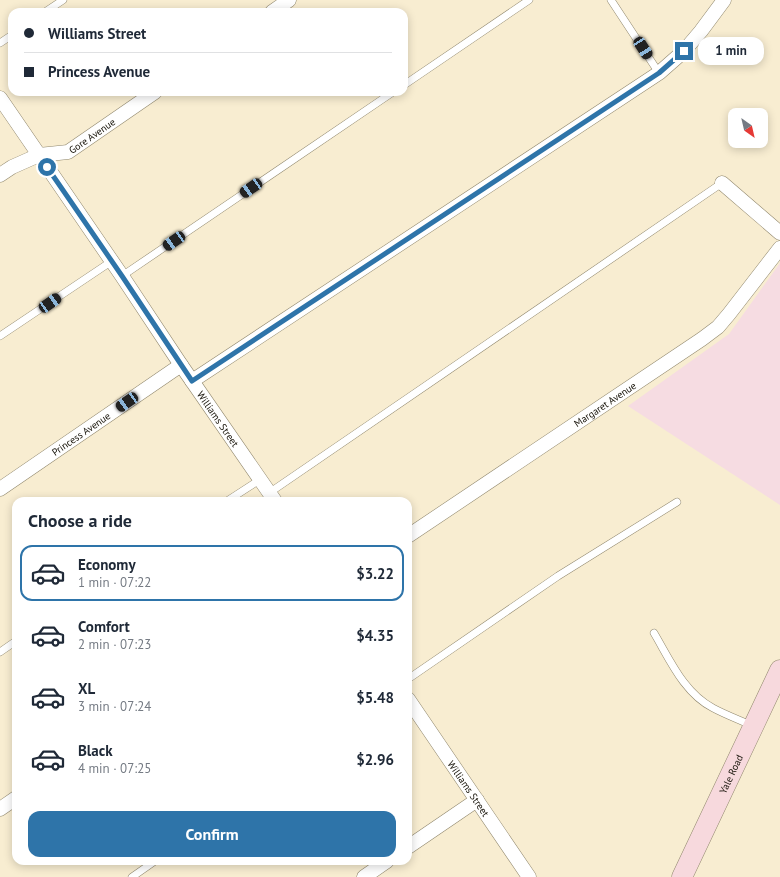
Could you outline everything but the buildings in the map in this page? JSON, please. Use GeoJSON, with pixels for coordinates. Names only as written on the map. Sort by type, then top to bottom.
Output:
{"type":"FeatureCollection","features":[{"type":"Feature","properties":{"kind":"main road","name":"Yale Road"},"geometry":{"type":"LineString","coordinates":[[682,877],[780,670]]}},
{"type":"Feature","properties":{"kind":"street"},"geometry":{"type":"LineString","coordinates":[[278,8],[289,0]]}},
{"type":"Feature","properties":{"kind":"street"},"geometry":{"type":"LineString","coordinates":[[192,381],[659,73],[684,51],[724,0]]}},
{"type":"Feature","properties":{"kind":"street","name":"Gore Avenue"},"geometry":{"type":"LineString","coordinates":[[0,175],[12,167],[39,155],[68,152],[149,96]]}},
{"type":"Feature","properties":{"kind":"street","name":"Williams Street"},"geometry":{"type":"LineString","coordinates":[[0,98],[272,497]]}},
{"type":"Feature","properties":{"kind":"street"},"geometry":{"type":"LineString","coordinates":[[722,183],[780,233]]}},
{"type":"Feature","properties":{"kind":"street","name":"Margaret Avenue"},"geometry":{"type":"LineString","coordinates":[[412,533],[718,327],[780,248]]}},
{"type":"Feature","properties":{"kind":"street","name":"Princess Avenue"},"geometry":{"type":"LineString","coordinates":[[0,489],[181,365]]}},
{"type":"Feature","properties":{"kind":"street","name":"Williams Street"},"geometry":{"type":"LineString","coordinates":[[412,705],[529,877]]}},
{"type":"Feature","properties":{"kind":"street"},"geometry":{"type":"LineString","coordinates":[[412,844],[477,800]]}},
{"type":"Feature","properties":{"kind":"street"},"geometry":{"type":"LineString","coordinates":[[0,809],[12,801]]}},
{"type":"Feature","properties":{"kind":"street"},"geometry":{"type":"LineString","coordinates":[[364,877],[381,865]]}},
{"type":"Feature","properties":{"kind":"lane"},"geometry":{"type":"LineString","coordinates":[[51,8],[63,0]]}},
{"type":"Feature","properties":{"kind":"lane"},"geometry":{"type":"LineString","coordinates":[[408,82],[529,0]]}},
{"type":"Feature","properties":{"kind":"lane"},"geometry":{"type":"LineString","coordinates":[[611,0],[659,73]]}},
{"type":"Feature","properties":{"kind":"lane"},"geometry":{"type":"LineString","coordinates":[[122,276],[387,96]]}},
{"type":"Feature","properties":{"kind":"lane"},"geometry":{"type":"LineString","coordinates":[[272,497],[722,183]]}},
{"type":"Feature","properties":{"kind":"lane"},"geometry":{"type":"LineString","coordinates":[[0,336],[112,261]]}},
{"type":"Feature","properties":{"kind":"lane"},"geometry":{"type":"LineString","coordinates":[[233,497],[261,479]]}},
{"type":"Feature","properties":{"kind":"lane"},"geometry":{"type":"LineString","coordinates":[[412,676],[558,576],[677,502]]}},
{"type":"Feature","properties":{"kind":"lane"},"geometry":{"type":"LineString","coordinates":[[654,633],[674,668],[686,685],[700,700],[712,708],[753,726]]}},
{"type":"Feature","properties":{"kind":"lane"},"geometry":{"type":"LineString","coordinates":[[0,652],[12,644]]}},
{"type":"Feature","properties":{"kind":"lane"},"geometry":{"type":"LineString","coordinates":[[132,877],[149,865]]}},
{"type":"Feature","properties":{"kind":"shaded area"},"geometry":{"type":"Polygon","coordinates":[[[780,263],[780,505],[628,406],[729,334],[780,263]]]}},
{"type":"Feature","properties":{"kind":"route"},"geometry":{"type":"LineString","coordinates":[[47,167],[192,381],[659,73],[684,51]]}}]}
